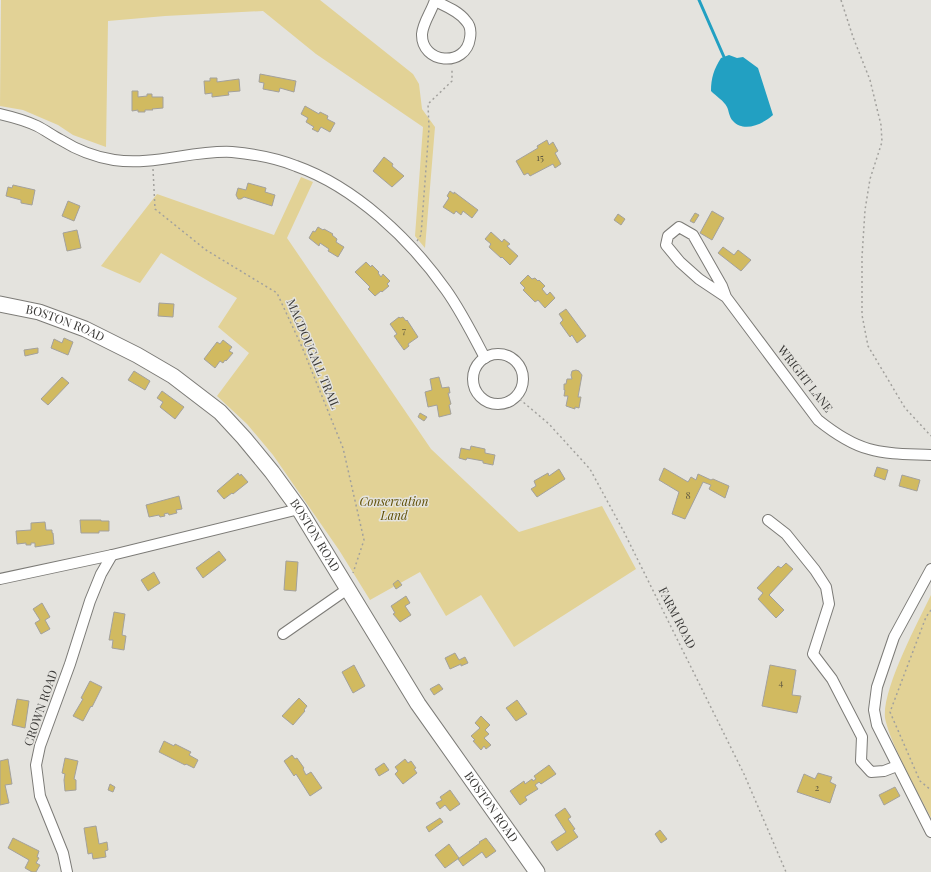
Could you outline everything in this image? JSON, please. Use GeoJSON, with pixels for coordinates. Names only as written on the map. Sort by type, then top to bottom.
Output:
{"type":"FeatureCollection","features":[{"type":"Feature","properties":{"kind":"main road","name":"BOSTON ROAD"},"geometry":{"type":"LineString","coordinates":[[0,304],[39,312],[85,329],[137,355],[173,376],[220,412],[244,438],[299,509],[349,588],[418,704],[537,872]]}},
{"type":"Feature","properties":{"kind":"street"},"geometry":{"type":"LineString","coordinates":[[435,0],[460,15],[470,28],[471,35],[466,50],[453,58],[438,58],[427,49],[423,42],[423,28],[435,0]]}},
{"type":"Feature","properties":{"kind":"street"},"geometry":{"type":"LineString","coordinates":[[0,114],[25,121],[75,148],[102,157],[128,161],[153,161],[194,154],[230,152],[264,156],[286,162],[312,172],[354,197],[371,210],[412,249],[454,302],[485,358]]}},
{"type":"Feature","properties":{"kind":"street","name":"WRIGHT LANE"},"geometry":{"type":"LineString","coordinates":[[726,297],[699,279],[666,245],[668,236],[679,227],[693,235],[722,286],[726,297],[818,420],[831,431],[868,449],[891,453],[931,455]]}},
{"type":"Feature","properties":{"kind":"street"},"geometry":{"type":"LineString","coordinates":[[496,354],[504,355],[511,358],[521,370],[523,378],[520,390],[516,396],[505,403],[497,404],[488,402],[478,395],[474,387],[473,374],[476,367],[485,358],[496,354]]}},
{"type":"Feature","properties":{"kind":"street"},"geometry":{"type":"LineString","coordinates":[[0,579],[112,555],[299,509]]}},
{"type":"Feature","properties":{"kind":"street"},"geometry":{"type":"LineString","coordinates":[[768,520],[786,534],[815,570],[826,587],[829,604],[813,654],[832,679],[862,737],[861,761],[871,772],[884,771],[897,766]]}},
{"type":"Feature","properties":{"kind":"street","name":"CROWN ROAD"},"geometry":{"type":"LineString","coordinates":[[67,872],[63,853],[40,796],[36,766],[40,746],[70,664],[90,601],[101,574],[112,555]]}},
{"type":"Feature","properties":{"kind":"street"},"geometry":{"type":"LineString","coordinates":[[931,569],[894,637],[877,687],[874,703],[876,725],[931,832]]}},
{"type":"Feature","properties":{"kind":"street"},"geometry":{"type":"LineString","coordinates":[[283,634],[349,588]]}},
{"type":"Feature","properties":{"kind":"path"},"geometry":{"type":"LineString","coordinates":[[841,0],[853,37],[870,80],[881,125],[882,142],[870,179],[865,210],[862,257],[862,315],[866,339],[868,346],[905,408],[931,436]]}},
{"type":"Feature","properties":{"kind":"path"},"geometry":{"type":"LineString","coordinates":[[412,249],[421,235],[429,128],[428,104],[452,81],[453,58]]}},
{"type":"Feature","properties":{"kind":"path","name":"MACDOUGALL TRAIL"},"geometry":{"type":"LineString","coordinates":[[153,161],[155,209],[206,250],[277,293],[302,346],[343,448],[364,540],[349,588]]}},
{"type":"Feature","properties":{"kind":"path","name":"FARM ROAD"},"geometry":{"type":"LineString","coordinates":[[516,396],[549,424],[590,469],[627,539],[744,774],[786,872]]}},
{"type":"Feature","properties":{"kind":"path"},"geometry":{"type":"LineString","coordinates":[[931,610],[926,617],[890,712],[920,781],[931,790]]}},
{"type":"Feature","properties":{"kind":"green space"},"geometry":{"type":"Polygon","coordinates":[[[1,0],[320,0],[413,74],[419,84],[422,109],[435,127],[425,248],[415,236],[423,127],[316,54],[263,11],[165,16],[108,21],[106,147],[73,135],[58,125],[23,110],[0,106],[1,0]]]}},
{"type":"Feature","properties":{"kind":"green space","name":"Conservation Land"},"geometry":{"type":"Polygon","coordinates":[[[301,177],[313,182],[287,238],[431,449],[519,532],[602,506],[636,569],[514,647],[481,595],[446,616],[420,572],[370,600],[339,550],[273,455],[247,424],[217,396],[249,353],[218,327],[237,298],[161,253],[140,283],[101,266],[157,194],[274,235],[301,177]]]}},
{"type":"Feature","properties":{"kind":"green space"},"geometry":{"type":"Polygon","coordinates":[[[931,595],[931,818],[896,749],[885,718],[889,690],[895,673],[931,595]]]}},
{"type":"Feature","properties":{"kind":"water"},"geometry":{"type":"Polygon","coordinates":[[[729,55],[737,58],[743,57],[758,68],[773,115],[759,124],[748,127],[737,125],[730,116],[726,105],[711,91],[712,78],[716,66],[721,58],[729,55]]]}},
{"type":"Feature","properties":{"kind":"building"},"geometry":{"type":"Polygon","coordinates":[[[260,74],[296,81],[294,92],[280,88],[279,92],[263,89],[264,83],[259,82],[260,74]]]}},
{"type":"Feature","properties":{"kind":"building"},"geometry":{"type":"Polygon","coordinates":[[[210,78],[217,78],[217,82],[239,79],[240,91],[228,92],[229,95],[212,97],[212,93],[205,94],[204,81],[210,81],[210,78]]]}},
{"type":"Feature","properties":{"kind":"building"},"geometry":{"type":"Polygon","coordinates":[[[132,91],[138,91],[138,97],[152,94],[152,97],[163,97],[163,108],[145,110],[145,112],[138,112],[138,110],[132,111],[132,91]]]}},
{"type":"Feature","properties":{"kind":"building"},"geometry":{"type":"Polygon","coordinates":[[[305,106],[319,114],[320,112],[328,116],[327,119],[335,123],[330,132],[321,127],[318,132],[312,129],[314,127],[306,122],[308,118],[301,114],[305,106]]]}},
{"type":"Feature","properties":{"kind":"building"},"geometry":{"type":"Polygon","coordinates":[[[547,140],[549,145],[553,142],[558,151],[555,153],[561,164],[555,168],[553,164],[530,176],[528,173],[524,175],[516,161],[538,148],[537,146],[547,140]]]}},
{"type":"Feature","properties":{"kind":"building"},"geometry":{"type":"Polygon","coordinates":[[[384,157],[404,176],[392,187],[373,171],[384,157]]]}},
{"type":"Feature","properties":{"kind":"building"},"geometry":{"type":"Polygon","coordinates":[[[248,183],[266,188],[265,192],[275,195],[272,206],[244,197],[238,199],[236,195],[238,188],[246,190],[248,183]]]}},
{"type":"Feature","properties":{"kind":"building"},"geometry":{"type":"Polygon","coordinates":[[[13,185],[35,190],[32,205],[21,203],[21,200],[6,196],[8,187],[12,188],[13,185]]]}},
{"type":"Feature","properties":{"kind":"building"},"geometry":{"type":"Polygon","coordinates":[[[450,191],[454,194],[454,192],[478,210],[472,218],[463,211],[461,215],[456,211],[454,214],[443,207],[449,198],[447,196],[450,191]]]}},
{"type":"Feature","properties":{"kind":"building"},"geometry":{"type":"Polygon","coordinates":[[[68,201],[80,206],[74,221],[62,216],[68,201]]]}},
{"type":"Feature","properties":{"kind":"building"},"geometry":{"type":"Polygon","coordinates":[[[712,211],[724,218],[712,240],[700,233],[712,211]]]}},
{"type":"Feature","properties":{"kind":"building"},"geometry":{"type":"Polygon","coordinates":[[[695,213],[699,215],[694,223],[690,221],[695,213]]]}},
{"type":"Feature","properties":{"kind":"building"},"geometry":{"type":"Polygon","coordinates":[[[618,214],[625,219],[621,225],[614,220],[618,214]]]}},
{"type":"Feature","properties":{"kind":"building"},"geometry":{"type":"Polygon","coordinates":[[[318,227],[333,234],[332,235],[337,239],[336,242],[344,247],[338,257],[328,251],[329,249],[320,243],[319,246],[309,238],[313,231],[315,232],[318,227]]]}},
{"type":"Feature","properties":{"kind":"building"},"geometry":{"type":"Polygon","coordinates":[[[77,230],[81,248],[67,251],[63,233],[77,230]]]}},
{"type":"Feature","properties":{"kind":"building"},"geometry":{"type":"Polygon","coordinates":[[[491,232],[502,242],[504,239],[510,244],[507,246],[518,256],[510,265],[489,247],[491,244],[485,239],[491,232]]]}},
{"type":"Feature","properties":{"kind":"building"},"geometry":{"type":"Polygon","coordinates":[[[723,247],[734,255],[738,250],[751,260],[741,271],[718,253],[723,247]]]}},
{"type":"Feature","properties":{"kind":"building"},"geometry":{"type":"Polygon","coordinates":[[[366,262],[371,267],[372,265],[379,272],[378,273],[381,277],[383,274],[390,281],[387,284],[389,286],[375,296],[368,289],[370,287],[355,272],[366,262]]]}},
{"type":"Feature","properties":{"kind":"building"},"geometry":{"type":"Polygon","coordinates":[[[528,275],[532,279],[535,278],[538,281],[539,280],[545,286],[542,289],[547,295],[550,292],[555,298],[545,308],[538,300],[535,302],[523,290],[525,288],[520,283],[528,275]]]}},
{"type":"Feature","properties":{"kind":"building"},"geometry":{"type":"Polygon","coordinates":[[[159,303],[174,304],[173,317],[158,316],[159,303]]]}},
{"type":"Feature","properties":{"kind":"building"},"geometry":{"type":"Polygon","coordinates":[[[566,309],[586,336],[577,343],[572,335],[570,337],[560,323],[563,320],[559,314],[566,309]]]}},
{"type":"Feature","properties":{"kind":"building"},"geometry":{"type":"Polygon","coordinates":[[[399,317],[403,317],[406,321],[407,320],[418,337],[408,344],[409,346],[404,350],[394,336],[397,334],[390,324],[399,317]]]}},
{"type":"Feature","properties":{"kind":"building"},"geometry":{"type":"Polygon","coordinates":[[[64,338],[73,342],[68,355],[51,348],[54,339],[62,343],[64,338]]]}},
{"type":"Feature","properties":{"kind":"building"},"geometry":{"type":"Polygon","coordinates":[[[223,340],[232,347],[229,351],[233,353],[223,363],[220,361],[215,368],[204,359],[217,342],[220,344],[223,340]]]}},
{"type":"Feature","properties":{"kind":"building"},"geometry":{"type":"Polygon","coordinates":[[[38,348],[38,353],[25,356],[24,350],[38,348]]]}},
{"type":"Feature","properties":{"kind":"building"},"geometry":{"type":"Polygon","coordinates":[[[576,370],[582,375],[578,397],[581,397],[579,408],[575,407],[575,409],[566,406],[568,396],[564,396],[564,384],[566,384],[567,379],[572,379],[572,371],[576,370]]]}},
{"type":"Feature","properties":{"kind":"building"},"geometry":{"type":"Polygon","coordinates":[[[134,371],[150,381],[145,390],[128,380],[134,371]]]}},
{"type":"Feature","properties":{"kind":"building"},"geometry":{"type":"Polygon","coordinates":[[[62,377],[69,383],[48,405],[41,399],[62,377]]]}},
{"type":"Feature","properties":{"kind":"building"},"geometry":{"type":"Polygon","coordinates":[[[439,377],[442,388],[449,387],[450,393],[448,393],[451,404],[449,405],[451,414],[439,417],[437,405],[428,407],[425,392],[432,390],[430,379],[439,377]]]}},
{"type":"Feature","properties":{"kind":"building"},"geometry":{"type":"Polygon","coordinates":[[[162,391],[184,407],[175,419],[160,407],[163,402],[157,398],[162,391]]]}},
{"type":"Feature","properties":{"kind":"building"},"geometry":{"type":"Polygon","coordinates":[[[420,413],[427,417],[424,421],[418,417],[420,413]]]}},
{"type":"Feature","properties":{"kind":"building"},"geometry":{"type":"Polygon","coordinates":[[[471,446],[485,449],[485,453],[495,455],[493,465],[483,463],[483,461],[459,458],[461,448],[470,450],[471,446]]]}},
{"type":"Feature","properties":{"kind":"building"},"geometry":{"type":"Polygon","coordinates":[[[877,467],[888,470],[885,480],[874,476],[877,467]]]}},
{"type":"Feature","properties":{"kind":"building"},"geometry":{"type":"Polygon","coordinates":[[[664,468],[688,482],[691,477],[696,480],[698,474],[729,486],[725,498],[709,489],[711,485],[703,482],[685,519],[672,514],[679,492],[659,480],[664,468]]]}},
{"type":"Feature","properties":{"kind":"building"},"geometry":{"type":"Polygon","coordinates":[[[559,469],[565,479],[537,497],[531,489],[536,486],[534,481],[548,473],[549,476],[559,469]]]}},
{"type":"Feature","properties":{"kind":"building"},"geometry":{"type":"Polygon","coordinates":[[[238,473],[240,476],[241,474],[248,482],[224,499],[217,491],[238,473]]]}},
{"type":"Feature","properties":{"kind":"building"},"geometry":{"type":"Polygon","coordinates":[[[902,475],[920,480],[917,491],[899,486],[902,475]]]}},
{"type":"Feature","properties":{"kind":"building"},"geometry":{"type":"Polygon","coordinates":[[[179,496],[182,509],[176,510],[177,513],[169,515],[168,513],[164,514],[165,516],[160,517],[159,515],[149,517],[146,505],[179,496]]]}},
{"type":"Feature","properties":{"kind":"building"},"geometry":{"type":"Polygon","coordinates":[[[80,520],[109,521],[109,531],[99,531],[99,533],[81,533],[80,520]]]}},
{"type":"Feature","properties":{"kind":"building"},"geometry":{"type":"Polygon","coordinates":[[[45,522],[46,530],[52,530],[54,544],[35,547],[35,543],[31,543],[31,545],[26,545],[26,543],[17,544],[16,531],[31,530],[31,523],[45,522]]]}},
{"type":"Feature","properties":{"kind":"building"},"geometry":{"type":"Polygon","coordinates":[[[219,551],[226,560],[203,578],[196,568],[219,551]]]}},
{"type":"Feature","properties":{"kind":"building"},"geometry":{"type":"Polygon","coordinates":[[[286,561],[298,562],[296,591],[284,590],[286,561]]]}},
{"type":"Feature","properties":{"kind":"building"},"geometry":{"type":"Polygon","coordinates":[[[786,563],[793,569],[769,595],[784,610],[776,618],[758,599],[763,593],[757,588],[778,566],[781,568],[786,563]]]}},
{"type":"Feature","properties":{"kind":"building"},"geometry":{"type":"Polygon","coordinates":[[[154,572],[160,583],[148,591],[141,580],[154,572]]]}},
{"type":"Feature","properties":{"kind":"building"},"geometry":{"type":"Polygon","coordinates":[[[398,580],[402,585],[396,589],[393,584],[398,580]]]}},
{"type":"Feature","properties":{"kind":"building"},"geometry":{"type":"Polygon","coordinates":[[[406,596],[410,603],[405,606],[411,615],[400,622],[393,614],[395,613],[391,606],[406,596]]]}},
{"type":"Feature","properties":{"kind":"building"},"geometry":{"type":"Polygon","coordinates":[[[42,603],[50,617],[45,620],[50,629],[41,634],[35,623],[40,620],[33,609],[42,603]]]}},
{"type":"Feature","properties":{"kind":"building"},"geometry":{"type":"Polygon","coordinates":[[[114,612],[125,614],[122,635],[126,636],[124,650],[112,648],[113,640],[109,640],[114,612]]]}},
{"type":"Feature","properties":{"kind":"building"},"geometry":{"type":"Polygon","coordinates":[[[455,653],[459,660],[465,657],[468,663],[461,666],[461,664],[450,669],[445,658],[455,653]]]}},
{"type":"Feature","properties":{"kind":"building"},"geometry":{"type":"Polygon","coordinates":[[[354,665],[365,686],[353,693],[342,672],[354,665]]]}},
{"type":"Feature","properties":{"kind":"building"},"geometry":{"type":"Polygon","coordinates":[[[770,665],[796,670],[792,695],[801,696],[797,713],[762,706],[770,665]]]}},
{"type":"Feature","properties":{"kind":"building"},"geometry":{"type":"Polygon","coordinates":[[[90,681],[102,687],[83,721],[73,716],[83,699],[81,698],[90,681]]]}},
{"type":"Feature","properties":{"kind":"building"},"geometry":{"type":"Polygon","coordinates":[[[439,684],[443,689],[434,695],[430,689],[439,684]]]}},
{"type":"Feature","properties":{"kind":"building"},"geometry":{"type":"Polygon","coordinates":[[[299,698],[307,706],[304,710],[305,711],[293,725],[282,716],[299,698]]]}},
{"type":"Feature","properties":{"kind":"building"},"geometry":{"type":"Polygon","coordinates":[[[17,699],[29,701],[25,728],[12,725],[17,699]]]}},
{"type":"Feature","properties":{"kind":"building"},"geometry":{"type":"Polygon","coordinates":[[[517,700],[527,714],[516,721],[506,708],[517,700]]]}},
{"type":"Feature","properties":{"kind":"building"},"geometry":{"type":"Polygon","coordinates":[[[481,716],[490,725],[485,730],[489,734],[484,738],[491,745],[486,749],[484,746],[481,750],[473,741],[475,740],[471,736],[480,728],[475,723],[481,716]]]}},
{"type":"Feature","properties":{"kind":"building"},"geometry":{"type":"Polygon","coordinates":[[[164,741],[174,746],[175,744],[191,752],[189,755],[198,760],[194,768],[159,752],[164,741]]]}},
{"type":"Feature","properties":{"kind":"building"},"geometry":{"type":"Polygon","coordinates":[[[292,755],[295,759],[297,758],[304,768],[303,769],[306,775],[311,772],[322,788],[310,796],[296,774],[294,776],[284,761],[292,755]]]}},
{"type":"Feature","properties":{"kind":"building"},"geometry":{"type":"Polygon","coordinates":[[[65,758],[78,761],[74,779],[76,780],[76,790],[65,791],[65,774],[62,773],[65,758]]]}},
{"type":"Feature","properties":{"kind":"building"},"geometry":{"type":"Polygon","coordinates":[[[8,759],[12,784],[5,785],[9,803],[0,805],[0,761],[8,759]]]}},
{"type":"Feature","properties":{"kind":"building"},"geometry":{"type":"Polygon","coordinates":[[[405,759],[408,763],[411,761],[416,768],[414,769],[417,773],[403,784],[395,774],[398,771],[395,767],[405,759]]]}},
{"type":"Feature","properties":{"kind":"building"},"geometry":{"type":"Polygon","coordinates":[[[384,763],[389,770],[379,776],[375,769],[384,763]]]}},
{"type":"Feature","properties":{"kind":"building"},"geometry":{"type":"Polygon","coordinates":[[[549,765],[556,774],[541,784],[539,782],[535,785],[538,789],[525,797],[527,800],[520,805],[510,791],[524,781],[525,784],[532,779],[533,781],[536,779],[534,776],[549,765]]]}},
{"type":"Feature","properties":{"kind":"building"},"geometry":{"type":"Polygon","coordinates":[[[818,773],[832,777],[830,782],[836,785],[830,803],[797,792],[804,774],[815,779],[818,773]]]}},
{"type":"Feature","properties":{"kind":"building"},"geometry":{"type":"Polygon","coordinates":[[[110,784],[115,787],[113,792],[108,790],[110,784]]]}},
{"type":"Feature","properties":{"kind":"building"},"geometry":{"type":"Polygon","coordinates":[[[895,787],[900,796],[884,805],[879,795],[895,787]]]}},
{"type":"Feature","properties":{"kind":"building"},"geometry":{"type":"Polygon","coordinates":[[[450,790],[460,804],[450,811],[445,805],[440,809],[436,803],[442,800],[440,797],[450,790]]]}},
{"type":"Feature","properties":{"kind":"building"},"geometry":{"type":"Polygon","coordinates":[[[565,808],[571,817],[568,819],[575,829],[573,830],[578,837],[557,851],[551,842],[566,832],[555,815],[565,808]]]}},
{"type":"Feature","properties":{"kind":"building"},"geometry":{"type":"Polygon","coordinates":[[[440,818],[443,822],[429,832],[426,827],[440,818]]]}},
{"type":"Feature","properties":{"kind":"building"},"geometry":{"type":"Polygon","coordinates":[[[96,826],[99,844],[107,842],[108,850],[105,851],[106,857],[93,859],[92,853],[88,854],[84,828],[96,826]]]}},
{"type":"Feature","properties":{"kind":"building"},"geometry":{"type":"Polygon","coordinates":[[[660,830],[667,839],[661,843],[655,834],[660,830]]]}},
{"type":"Feature","properties":{"kind":"building"},"geometry":{"type":"Polygon","coordinates":[[[13,838],[39,851],[37,857],[39,858],[36,863],[40,865],[36,872],[32,872],[25,868],[29,860],[8,848],[13,838]]]}},
{"type":"Feature","properties":{"kind":"building"},"geometry":{"type":"Polygon","coordinates":[[[486,838],[496,851],[486,858],[482,852],[463,866],[458,859],[486,838]]]}},
{"type":"Feature","properties":{"kind":"building"},"geometry":{"type":"Polygon","coordinates":[[[449,844],[459,858],[445,868],[435,855],[449,844]]]}},
{"type":"Feature","properties":{"kind":"waterway"},"geometry":{"type":"LineString","coordinates":[[699,0],[724,57]]}}]}
